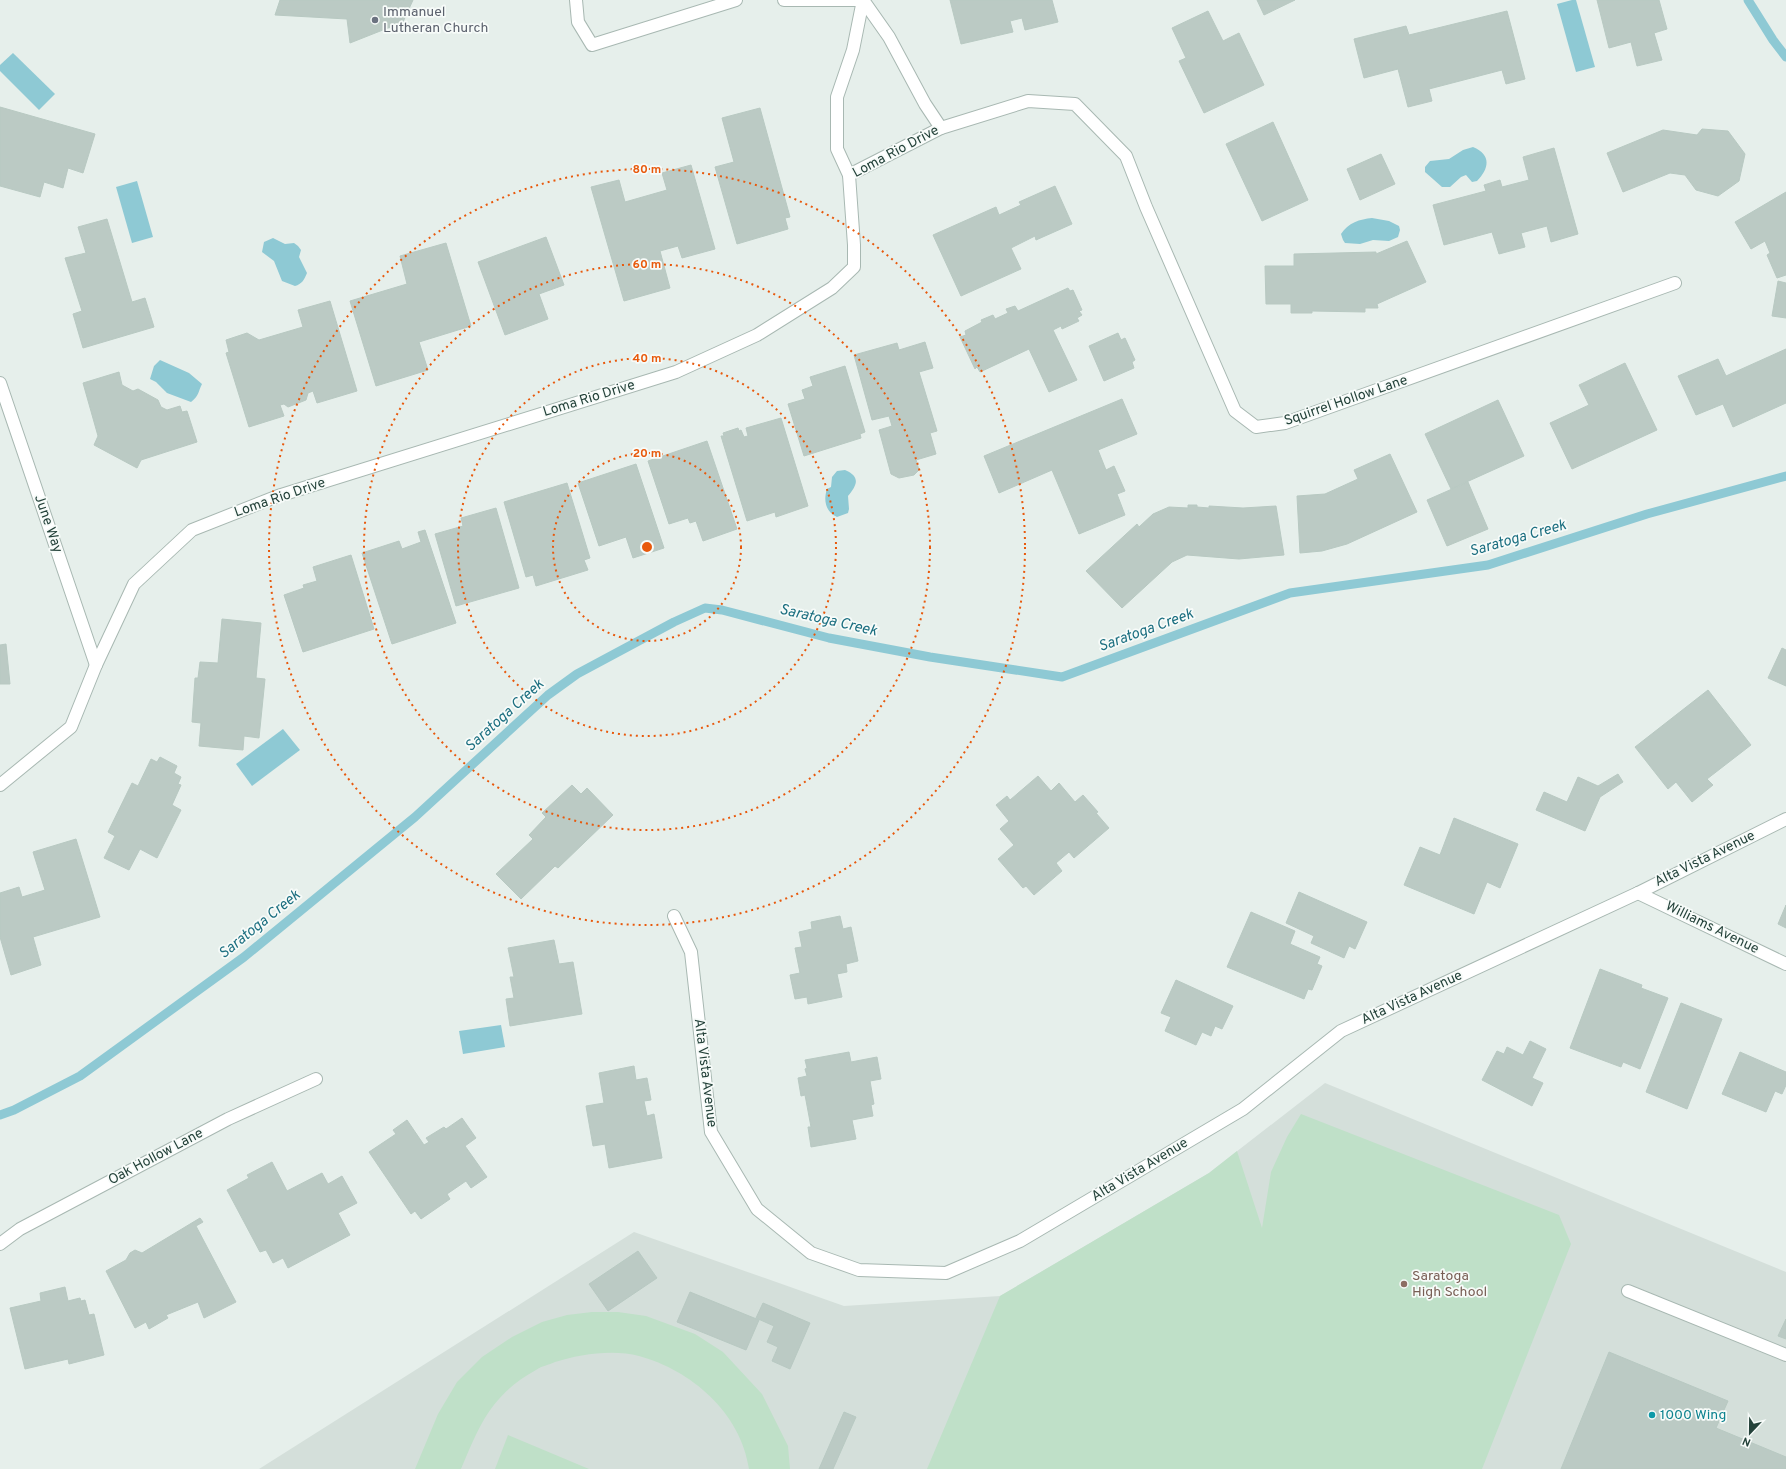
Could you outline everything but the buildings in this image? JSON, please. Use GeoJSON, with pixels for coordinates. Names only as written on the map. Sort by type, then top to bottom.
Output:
{"type":"FeatureCollection","features":[{"type":"Feature","properties":{"kind":"street"},"geometry":{"type":"LineString","coordinates":[[576,0],[578,22],[592,46],[736,0]]}},
{"type":"Feature","properties":{"kind":"street"},"geometry":{"type":"LineString","coordinates":[[784,0],[863,0]]}},
{"type":"Feature","properties":{"kind":"street"},"geometry":{"type":"LineString","coordinates":[[863,0],[889,37],[925,104],[941,128]]}},
{"type":"Feature","properties":{"kind":"street"},"geometry":{"type":"LineString","coordinates":[[849,175],[837,149],[837,97],[853,50],[863,0]]}},
{"type":"Feature","properties":{"kind":"street","name":"Loma Rio Drive"},"geometry":{"type":"LineString","coordinates":[[0,784],[71,727],[96,665],[134,584],[192,530],[278,496],[676,372],[757,335],[832,288],[854,267],[849,175],[941,128],[1028,101]]}},
{"type":"Feature","properties":{"kind":"street","name":"Squirrel Hollow Lane"},"geometry":{"type":"LineString","coordinates":[[1028,101],[1075,104],[1126,156],[1146,207],[1235,411],[1256,427],[1285,423],[1675,283]]}},
{"type":"Feature","properties":{"kind":"street","name":"June Way"},"geometry":{"type":"LineString","coordinates":[[0,383],[96,665]]}},
{"type":"Feature","properties":{"kind":"street","name":"Alta Vista Avenue"},"geometry":{"type":"LineString","coordinates":[[674,916],[691,952],[711,1132],[757,1209],[811,1253],[859,1270],[946,1273],[1020,1241],[1243,1109],[1341,1031],[1638,893],[1786,819]]}},
{"type":"Feature","properties":{"kind":"street","name":"Williams Avenue"},"geometry":{"type":"LineString","coordinates":[[1638,893],[1786,964]]}},
{"type":"Feature","properties":{"kind":"street","name":"Oak Hollow Lane"},"geometry":{"type":"LineString","coordinates":[[0,1244],[20,1229],[228,1119],[316,1079]]}},
{"type":"Feature","properties":{"kind":"street"},"geometry":{"type":"LineString","coordinates":[[1628,1291],[1786,1355]]}},
{"type":"Feature","properties":{"kind":"shaded area","name":"Saratoga High School"},"geometry":{"type":"Polygon","coordinates":[[[1325,1083],[1786,1272],[1786,1469],[259,1469],[634,1232],[844,1306],[1000,1296],[1209,1173],[1325,1083]]]}},
{"type":"Feature","properties":{"kind":"green space"},"geometry":{"type":"Polygon","coordinates":[[[1301,1114],[1559,1215],[1571,1244],[1482,1469],[927,1469],[1000,1296],[1209,1173],[1237,1151],[1262,1228],[1271,1172],[1287,1137],[1301,1114]]]}},
{"type":"Feature","properties":{"kind":"green space"},"geometry":{"type":"Polygon","coordinates":[[[592,1312],[618,1312],[646,1316],[695,1334],[723,1352],[762,1394],[788,1446],[790,1469],[749,1469],[744,1449],[736,1430],[724,1412],[695,1383],[677,1372],[639,1356],[619,1353],[597,1353],[575,1357],[540,1367],[508,1390],[498,1400],[481,1424],[461,1469],[415,1469],[438,1414],[457,1382],[482,1357],[512,1337],[542,1322],[567,1315],[592,1312]]]}},
{"type":"Feature","properties":{"kind":"green space"},"geometry":{"type":"Polygon","coordinates":[[[508,1435],[589,1469],[495,1469],[508,1435]]]}},
{"type":"Feature","properties":{"kind":"water"},"geometry":{"type":"Polygon","coordinates":[[[1576,0],[1595,67],[1576,72],[1557,4],[1576,0]]]}},
{"type":"Feature","properties":{"kind":"water"},"geometry":{"type":"Polygon","coordinates":[[[13,53],[55,94],[39,110],[0,71],[0,65],[13,53]]]}},
{"type":"Feature","properties":{"kind":"water"},"geometry":{"type":"Polygon","coordinates":[[[1473,147],[1483,154],[1487,162],[1484,172],[1477,181],[1472,182],[1466,175],[1461,177],[1450,187],[1442,187],[1425,172],[1425,167],[1430,161],[1449,159],[1463,150],[1473,147]]]}},
{"type":"Feature","properties":{"kind":"water"},"geometry":{"type":"Polygon","coordinates":[[[137,181],[153,237],[132,243],[116,187],[137,181]]]}},
{"type":"Feature","properties":{"kind":"water"},"geometry":{"type":"Polygon","coordinates":[[[1372,218],[1389,221],[1399,226],[1400,230],[1398,237],[1389,241],[1373,240],[1360,244],[1345,243],[1341,234],[1347,227],[1363,219],[1372,218]]]}},
{"type":"Feature","properties":{"kind":"water"},"geometry":{"type":"Polygon","coordinates":[[[273,238],[285,244],[294,243],[301,250],[299,257],[307,273],[301,283],[295,286],[282,281],[274,261],[262,252],[264,242],[273,238]]]}},
{"type":"Feature","properties":{"kind":"water"},"geometry":{"type":"Polygon","coordinates":[[[160,360],[189,373],[202,384],[194,400],[191,402],[167,393],[156,382],[150,379],[154,366],[160,360]]]}},
{"type":"Feature","properties":{"kind":"water"},"geometry":{"type":"Polygon","coordinates":[[[845,470],[853,475],[856,482],[854,488],[848,496],[848,513],[837,517],[830,512],[826,506],[825,498],[827,489],[831,487],[832,477],[837,471],[845,470]]]}},
{"type":"Feature","properties":{"kind":"water"},"geometry":{"type":"Polygon","coordinates":[[[283,729],[300,750],[252,786],[236,764],[283,729]]]}},
{"type":"Feature","properties":{"kind":"water"},"geometry":{"type":"Polygon","coordinates":[[[501,1025],[505,1047],[463,1054],[459,1031],[501,1025]]]}},
{"type":"Feature","properties":{"kind":"waterway","name":"Saratoga Creek"},"geometry":{"type":"LineString","coordinates":[[1748,0],[1773,40],[1786,57]]}},
{"type":"Feature","properties":{"kind":"waterway","name":"Saratoga Creek"},"geometry":{"type":"LineString","coordinates":[[0,1115],[14,1110],[80,1076],[244,957],[415,817],[548,695],[577,674],[674,622],[705,608],[722,610],[829,638],[930,657],[1062,677],[1290,593],[1488,565],[1647,514],[1786,476]]}},
{"type":"Feature","properties":{"kind":"place","name":"Immanuel Lutheran Church"},"geometry":{"type":"Point","coordinates":[375,20]}},
{"type":"Feature","properties":{"kind":"place","name":"Saratoga High School"},"geometry":{"type":"Point","coordinates":[1404,1284]}},
{"type":"Feature","properties":{"kind":"place","name":"1000 Wing"},"geometry":{"type":"Point","coordinates":[1652,1415]}}]}
